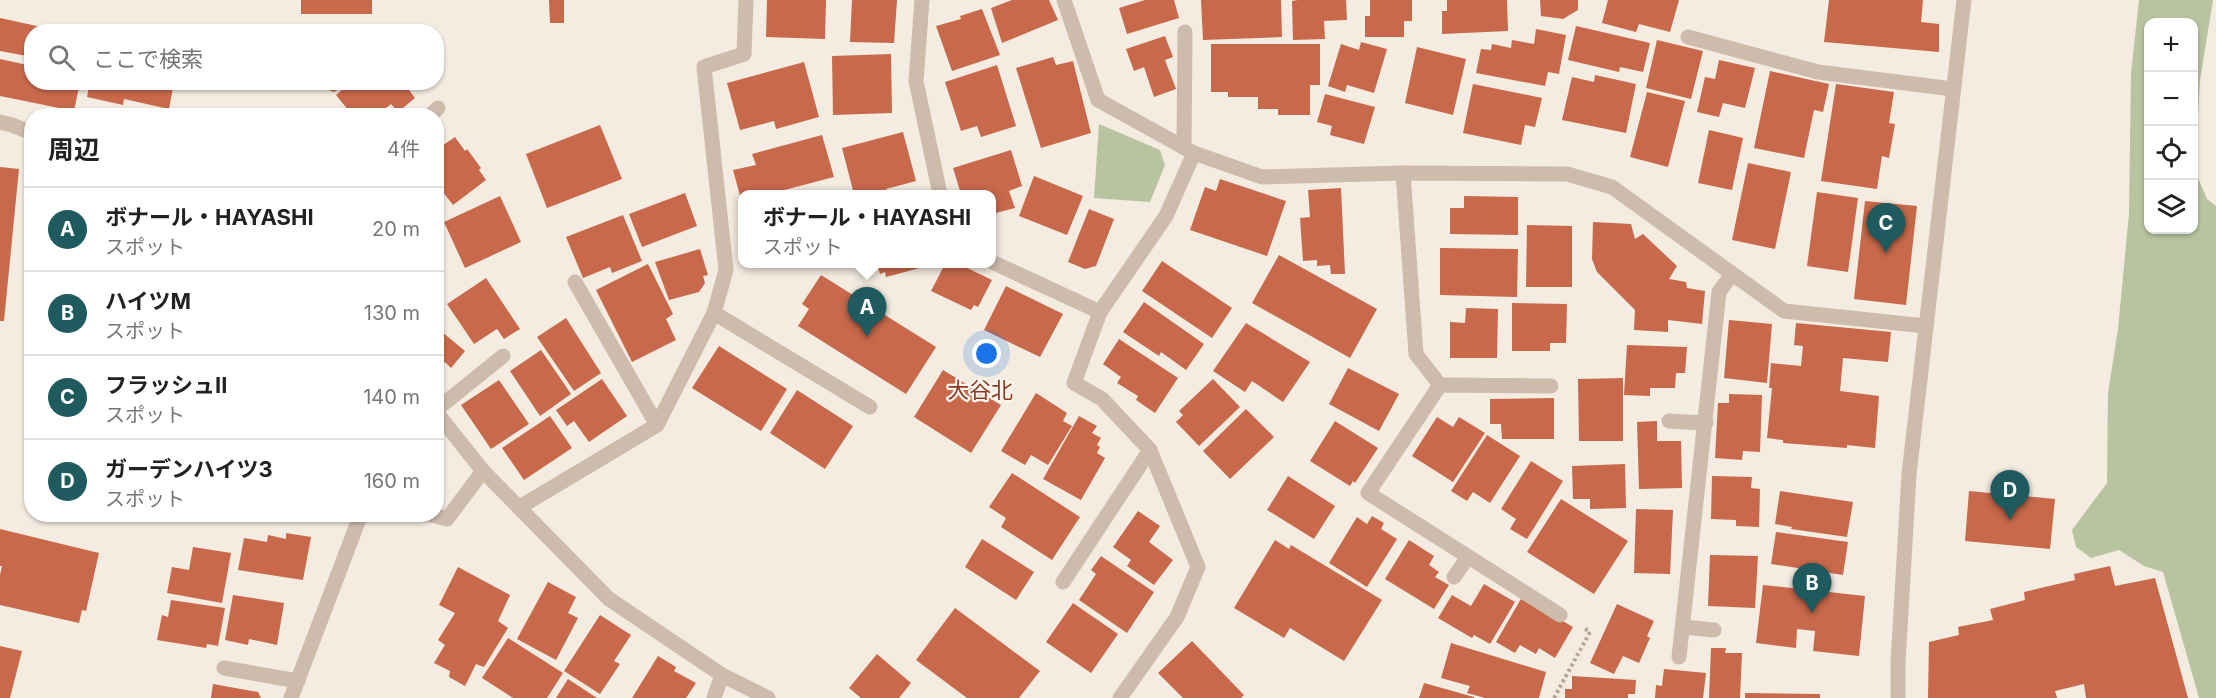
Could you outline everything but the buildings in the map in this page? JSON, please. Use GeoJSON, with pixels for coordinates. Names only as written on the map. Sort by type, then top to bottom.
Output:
{"type":"FeatureCollection","features":[{"type":"Feature","properties":{"kind":"street"},"geometry":{"type":"LineString","coordinates":[[520,507],[657,425],[714,313],[726,270],[704,67],[744,54],[746,0]]}},
{"type":"Feature","properties":{"kind":"street"},"geometry":{"type":"LineString","coordinates":[[922,0],[916,81],[939,190]]}},
{"type":"Feature","properties":{"kind":"street"},"geometry":{"type":"LineString","coordinates":[[1064,0],[1098,100],[1189,150],[1262,177],[1403,173],[1567,174],[1612,187],[1784,311],[1926,326]]}},
{"type":"Feature","properties":{"kind":"street"},"geometry":{"type":"LineString","coordinates":[[1898,698],[1909,474],[1964,0]]}},
{"type":"Feature","properties":{"kind":"street"},"geometry":{"type":"LineString","coordinates":[[1119,698],[1177,617],[1198,567],[1150,450],[1102,399],[1074,383],[1100,312],[1166,216],[1189,150],[1185,32]]}},
{"type":"Feature","properties":{"kind":"street"},"geometry":{"type":"LineString","coordinates":[[1688,37],[1818,72],[1953,89]]}},
{"type":"Feature","properties":{"kind":"street"},"geometry":{"type":"LineString","coordinates":[[0,122],[24,130]]}},
{"type":"Feature","properties":{"kind":"street"},"geometry":{"type":"LineString","coordinates":[[1403,173],[1416,354],[1440,385]]}},
{"type":"Feature","properties":{"kind":"street"},"geometry":{"type":"LineString","coordinates":[[996,264],[1100,312]]}},
{"type":"Feature","properties":{"kind":"street"},"geometry":{"type":"LineString","coordinates":[[1679,657],[1719,292],[1732,274]]}},
{"type":"Feature","properties":{"kind":"street"},"geometry":{"type":"LineString","coordinates":[[575,282],[657,425]]}},
{"type":"Feature","properties":{"kind":"street"},"geometry":{"type":"LineString","coordinates":[[714,313],[870,407]]}},
{"type":"Feature","properties":{"kind":"street"},"geometry":{"type":"LineString","coordinates":[[444,404],[503,356]]}},
{"type":"Feature","properties":{"kind":"street"},"geometry":{"type":"LineString","coordinates":[[1440,385],[1551,386]]}},
{"type":"Feature","properties":{"kind":"street"},"geometry":{"type":"LineString","coordinates":[[1440,385],[1368,493],[1560,615]]}},
{"type":"Feature","properties":{"kind":"street"},"geometry":{"type":"LineString","coordinates":[[444,421],[483,471],[609,599],[722,675],[768,698]]}},
{"type":"Feature","properties":{"kind":"street"},"geometry":{"type":"LineString","coordinates":[[1669,421],[1706,423]]}},
{"type":"Feature","properties":{"kind":"street"},"geometry":{"type":"LineString","coordinates":[[1063,582],[1150,450]]}},
{"type":"Feature","properties":{"kind":"street"},"geometry":{"type":"LineString","coordinates":[[444,518],[447,519],[483,471]]}},
{"type":"Feature","properties":{"kind":"street"},"geometry":{"type":"LineString","coordinates":[[291,698],[358,522]]}},
{"type":"Feature","properties":{"kind":"street"},"geometry":{"type":"LineString","coordinates":[[1454,578],[1468,557]]}},
{"type":"Feature","properties":{"kind":"street"},"geometry":{"type":"LineString","coordinates":[[1683,627],[1714,630]]}},
{"type":"Feature","properties":{"kind":"street"},"geometry":{"type":"LineString","coordinates":[[224,668],[298,681]]}},
{"type":"Feature","properties":{"kind":"street"},"geometry":{"type":"LineString","coordinates":[[714,698],[722,675]]}},
{"type":"Feature","properties":{"kind":"path"},"geometry":{"type":"LineString","coordinates":[[1554,698],[1590,632]]}},
{"type":"Feature","properties":{"kind":"green space"},"geometry":{"type":"Polygon","coordinates":[[[2139,0],[2213,0],[2200,80],[2198,114],[2198,18],[2144,18],[2144,234],[2198,234],[2198,178],[2207,199],[2216,206],[2216,698],[2199,698],[2163,572],[2144,566],[2119,550],[2091,558],[2076,547],[2072,530],[2107,483],[2108,393],[2118,329],[2129,213],[2131,73],[2139,0]]]}},
{"type":"Feature","properties":{"kind":"green space"},"geometry":{"type":"Polygon","coordinates":[[[1099,124],[1160,150],[1165,165],[1150,202],[1094,198],[1099,124]]]}},
{"type":"Feature","properties":{"kind":"place","name":"フラッシュII"},"geometry":{"type":"Point","coordinates":[1886,253]}},
{"type":"Feature","properties":{"kind":"place","name":"ボナール・HAYASHI"},"geometry":{"type":"Point","coordinates":[867,337]}},
{"type":"Feature","properties":{"kind":"place","name":"ガーデンハイツ3"},"geometry":{"type":"Point","coordinates":[2010,520]}},
{"type":"Feature","properties":{"kind":"place","name":"ハイツM"},"geometry":{"type":"Point","coordinates":[1812,613]}},
{"type":"Feature","properties":{"kind":"district","name":"大谷北"},"geometry":{"type":"Point","coordinates":[980,390]}}]}
